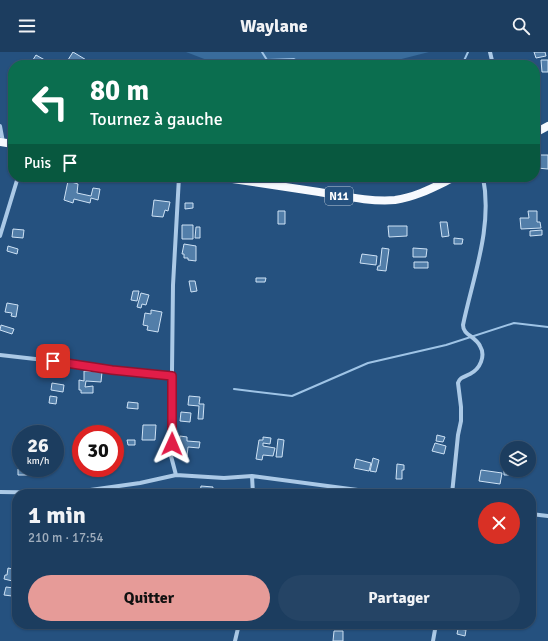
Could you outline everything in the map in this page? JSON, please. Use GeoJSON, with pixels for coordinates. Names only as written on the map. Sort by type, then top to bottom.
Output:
{"type":"FeatureCollection","features":[{"type":"Feature","properties":{"kind":"highway","name":"N11"},"geometry":{"type":"LineString","coordinates":[[251,182],[342,196],[396,200],[425,191],[444,182]]}},
{"type":"Feature","properties":{"kind":"street"},"geometry":{"type":"LineString","coordinates":[[0,126],[1,142]]}},
{"type":"Feature","properties":{"kind":"street"},"geometry":{"type":"LineString","coordinates":[[0,236],[16,182]]}},
{"type":"Feature","properties":{"kind":"street"},"geometry":{"type":"LineString","coordinates":[[176,475],[171,456],[173,285],[178,182]]}},
{"type":"Feature","properties":{"kind":"street"},"geometry":{"type":"LineString","coordinates":[[452,489],[458,434],[461,421],[458,383],[463,377],[476,370],[482,360],[481,348],[476,339],[466,333],[462,325],[478,265],[487,207],[484,182]]}},
{"type":"Feature","properties":{"kind":"street"},"geometry":{"type":"LineString","coordinates":[[0,356],[172,376]]}},
{"type":"Feature","properties":{"kind":"street"},"geometry":{"type":"LineString","coordinates":[[97,489],[140,483],[176,475],[224,478],[252,476],[350,489]]}},
{"type":"Feature","properties":{"kind":"street"},"geometry":{"type":"LineString","coordinates":[[252,476],[252,489]]}},
{"type":"Feature","properties":{"kind":"street"},"geometry":{"type":"LineString","coordinates":[[0,492],[12,492]]}},
{"type":"Feature","properties":{"kind":"street"},"geometry":{"type":"LineString","coordinates":[[536,515],[548,516]]}},
{"type":"Feature","properties":{"kind":"street"},"geometry":{"type":"LineString","coordinates":[[235,641],[238,629]]}},
{"type":"Feature","properties":{"kind":"street"},"geometry":{"type":"LineString","coordinates":[[433,641],[435,629]]}},
{"type":"Feature","properties":{"kind":"shaded area"},"geometry":{"type":"Polygon","coordinates":[[[186,52],[429,52],[398,60],[207,60],[186,52]]]}},
{"type":"Feature","properties":{"kind":"building"},"geometry":{"type":"Polygon","coordinates":[[[73,52],[86,60],[68,60],[73,52]]]}},
{"type":"Feature","properties":{"kind":"building"},"geometry":{"type":"Polygon","coordinates":[[[534,52],[545,52],[546,56],[536,58],[534,52]]]}},
{"type":"Feature","properties":{"kind":"building"},"geometry":{"type":"Polygon","coordinates":[[[36,55],[45,60],[33,60],[36,55]]]}},
{"type":"Feature","properties":{"kind":"building"},"geometry":{"type":"Polygon","coordinates":[[[541,60],[548,60],[548,72],[542,72],[541,60]]]}},
{"type":"Feature","properties":{"kind":"building"},"geometry":{"type":"Polygon","coordinates":[[[540,155],[548,155],[548,169],[540,168],[540,155]]]}},
{"type":"Feature","properties":{"kind":"building"},"geometry":{"type":"Polygon","coordinates":[[[68,182],[78,184],[77,193],[91,196],[93,188],[100,189],[98,200],[91,198],[90,203],[74,199],[73,203],[64,200],[68,182]]]}},
{"type":"Feature","properties":{"kind":"building"},"geometry":{"type":"Polygon","coordinates":[[[154,200],[170,202],[168,211],[165,210],[163,217],[152,216],[154,200]]]}},
{"type":"Feature","properties":{"kind":"building"},"geometry":{"type":"Polygon","coordinates":[[[185,203],[193,203],[193,208],[185,209],[185,203]]]}},
{"type":"Feature","properties":{"kind":"building"},"geometry":{"type":"Polygon","coordinates":[[[278,211],[285,211],[285,224],[278,224],[278,211]]]}},
{"type":"Feature","properties":{"kind":"building"},"geometry":{"type":"Polygon","coordinates":[[[528,211],[537,211],[537,222],[540,222],[541,228],[521,229],[520,218],[529,218],[528,211]]]}},
{"type":"Feature","properties":{"kind":"building"},"geometry":{"type":"Polygon","coordinates":[[[440,222],[447,222],[449,236],[442,237],[440,222]]]}},
{"type":"Feature","properties":{"kind":"building"},"geometry":{"type":"Polygon","coordinates":[[[182,225],[193,225],[193,239],[182,239],[182,225]]]}},
{"type":"Feature","properties":{"kind":"building"},"geometry":{"type":"Polygon","coordinates":[[[388,226],[407,226],[407,236],[389,237],[388,226]]]}},
{"type":"Feature","properties":{"kind":"building"},"geometry":{"type":"Polygon","coordinates":[[[196,227],[200,227],[200,238],[195,238],[196,227]]]}},
{"type":"Feature","properties":{"kind":"building"},"geometry":{"type":"Polygon","coordinates":[[[13,229],[24,230],[23,238],[12,237],[13,229]]]}},
{"type":"Feature","properties":{"kind":"building"},"geometry":{"type":"Polygon","coordinates":[[[542,230],[542,235],[530,236],[530,231],[542,230]]]}},
{"type":"Feature","properties":{"kind":"building"},"geometry":{"type":"Polygon","coordinates":[[[454,238],[463,239],[462,244],[454,244],[454,238]]]}},
{"type":"Feature","properties":{"kind":"building"},"geometry":{"type":"Polygon","coordinates":[[[184,244],[196,246],[196,261],[184,258],[184,254],[182,254],[184,244]]]}},
{"type":"Feature","properties":{"kind":"building"},"geometry":{"type":"Polygon","coordinates":[[[8,246],[18,249],[17,254],[7,251],[8,246]]]}},
{"type":"Feature","properties":{"kind":"building"},"geometry":{"type":"Polygon","coordinates":[[[382,248],[389,249],[386,271],[377,270],[378,266],[380,266],[382,248]]]}},
{"type":"Feature","properties":{"kind":"building"},"geometry":{"type":"Polygon","coordinates":[[[413,248],[427,249],[426,257],[413,257],[413,248]]]}},
{"type":"Feature","properties":{"kind":"building"},"geometry":{"type":"Polygon","coordinates":[[[362,254],[377,256],[376,265],[360,263],[362,254]]]}},
{"type":"Feature","properties":{"kind":"building"},"geometry":{"type":"Polygon","coordinates":[[[414,262],[428,262],[428,268],[414,268],[414,262]]]}},
{"type":"Feature","properties":{"kind":"building"},"geometry":{"type":"Polygon","coordinates":[[[256,278],[266,278],[265,282],[256,282],[256,278]]]}},
{"type":"Feature","properties":{"kind":"building"},"geometry":{"type":"Polygon","coordinates":[[[189,281],[195,281],[197,291],[191,292],[189,281]]]}},
{"type":"Feature","properties":{"kind":"building"},"geometry":{"type":"Polygon","coordinates":[[[133,291],[139,291],[137,301],[131,300],[133,291]]]}},
{"type":"Feature","properties":{"kind":"building"},"geometry":{"type":"Polygon","coordinates":[[[141,293],[149,295],[146,305],[142,304],[141,308],[137,307],[141,293]]]}},
{"type":"Feature","properties":{"kind":"building"},"geometry":{"type":"Polygon","coordinates":[[[7,303],[18,305],[16,317],[11,316],[12,313],[5,312],[7,303]]]}},
{"type":"Feature","properties":{"kind":"building"},"geometry":{"type":"Polygon","coordinates":[[[151,310],[162,312],[158,332],[147,330],[148,326],[143,325],[145,313],[151,314],[151,310]]]}},
{"type":"Feature","properties":{"kind":"building"},"geometry":{"type":"Polygon","coordinates":[[[1,325],[14,329],[12,334],[0,330],[1,325]]]}},
{"type":"Feature","properties":{"kind":"building"},"geometry":{"type":"Polygon","coordinates":[[[84,371],[102,372],[101,382],[86,381],[85,387],[93,386],[93,393],[81,393],[81,390],[79,390],[79,380],[84,381],[84,371]]]}},
{"type":"Feature","properties":{"kind":"building"},"geometry":{"type":"Polygon","coordinates":[[[52,383],[64,385],[63,392],[51,390],[52,383]]]}},
{"type":"Feature","properties":{"kind":"building"},"geometry":{"type":"Polygon","coordinates":[[[50,396],[57,397],[56,404],[49,403],[50,396]]]}},
{"type":"Feature","properties":{"kind":"building"},"geometry":{"type":"Polygon","coordinates":[[[189,396],[200,397],[199,404],[204,404],[203,419],[198,419],[199,406],[188,405],[189,396]]]}},
{"type":"Feature","properties":{"kind":"building"},"geometry":{"type":"Polygon","coordinates":[[[128,402],[138,403],[138,409],[127,408],[128,402]]]}},
{"type":"Feature","properties":{"kind":"building"},"geometry":{"type":"Polygon","coordinates":[[[181,412],[191,413],[190,422],[180,421],[181,412]]]}},
{"type":"Feature","properties":{"kind":"building"},"geometry":{"type":"Polygon","coordinates":[[[143,425],[156,425],[155,440],[142,440],[143,425]]]}},
{"type":"Feature","properties":{"kind":"building"},"geometry":{"type":"Polygon","coordinates":[[[437,435],[445,437],[443,442],[436,441],[437,435]]]}},
{"type":"Feature","properties":{"kind":"building"},"geometry":{"type":"Polygon","coordinates":[[[180,436],[187,437],[187,441],[200,442],[199,448],[188,447],[187,456],[178,455],[180,436]]]}},
{"type":"Feature","properties":{"kind":"building"},"geometry":{"type":"Polygon","coordinates":[[[263,437],[271,438],[270,444],[263,443],[263,446],[275,448],[273,456],[263,455],[262,460],[256,459],[259,440],[263,440],[263,437]]]}},
{"type":"Feature","properties":{"kind":"building"},"geometry":{"type":"Polygon","coordinates":[[[278,439],[284,440],[282,457],[276,457],[278,439]]]}},
{"type":"Feature","properties":{"kind":"building"},"geometry":{"type":"Polygon","coordinates":[[[127,440],[135,440],[135,445],[128,445],[127,440]]]}},
{"type":"Feature","properties":{"kind":"building"},"geometry":{"type":"Polygon","coordinates":[[[435,443],[446,446],[444,454],[432,451],[435,443]]]}},
{"type":"Feature","properties":{"kind":"building"},"geometry":{"type":"Polygon","coordinates":[[[373,458],[379,460],[376,472],[370,471],[373,458]]]}},
{"type":"Feature","properties":{"kind":"building"},"geometry":{"type":"Polygon","coordinates":[[[356,459],[371,463],[369,471],[354,468],[356,459]]]}},
{"type":"Feature","properties":{"kind":"building"},"geometry":{"type":"Polygon","coordinates":[[[397,464],[404,465],[404,470],[402,470],[402,479],[396,479],[397,464]]]}},
{"type":"Feature","properties":{"kind":"building"},"geometry":{"type":"Polygon","coordinates":[[[481,470],[500,473],[500,477],[501,477],[500,484],[479,481],[481,470]]]}},
{"type":"Feature","properties":{"kind":"building"},"geometry":{"type":"Polygon","coordinates":[[[201,486],[213,487],[213,489],[201,489],[201,486]]]}},
{"type":"Feature","properties":{"kind":"building"},"geometry":{"type":"Polygon","coordinates":[[[8,568],[12,569],[12,581],[4,579],[5,575],[7,575],[8,568]]]}},
{"type":"Feature","properties":{"kind":"building"},"geometry":{"type":"Polygon","coordinates":[[[6,587],[12,588],[12,596],[4,595],[6,587]]]}},
{"type":"Feature","properties":{"kind":"building"},"geometry":{"type":"Polygon","coordinates":[[[458,629],[466,630],[465,636],[457,634],[458,629]]]}},
{"type":"Feature","properties":{"kind":"building"},"geometry":{"type":"Polygon","coordinates":[[[334,631],[343,631],[343,641],[333,641],[334,631]]]}},
{"type":"Feature","properties":{"kind":"waterway"},"geometry":{"type":"LineString","coordinates":[[262,52],[267,60]]}},
{"type":"Feature","properties":{"kind":"waterway"},"geometry":{"type":"LineString","coordinates":[[464,60],[468,52]]}},
{"type":"Feature","properties":{"kind":"waterway"},"geometry":{"type":"LineString","coordinates":[[267,60],[296,60]]}},
{"type":"Feature","properties":{"kind":"waterway"},"geometry":{"type":"LineString","coordinates":[[234,389],[292,396],[368,363],[446,345],[514,323],[548,327]]}},
{"type":"Feature","properties":{"kind":"route"},"geometry":{"type":"LineString","coordinates":[[53,361],[99,369],[172,376],[172,444]]}}]}
